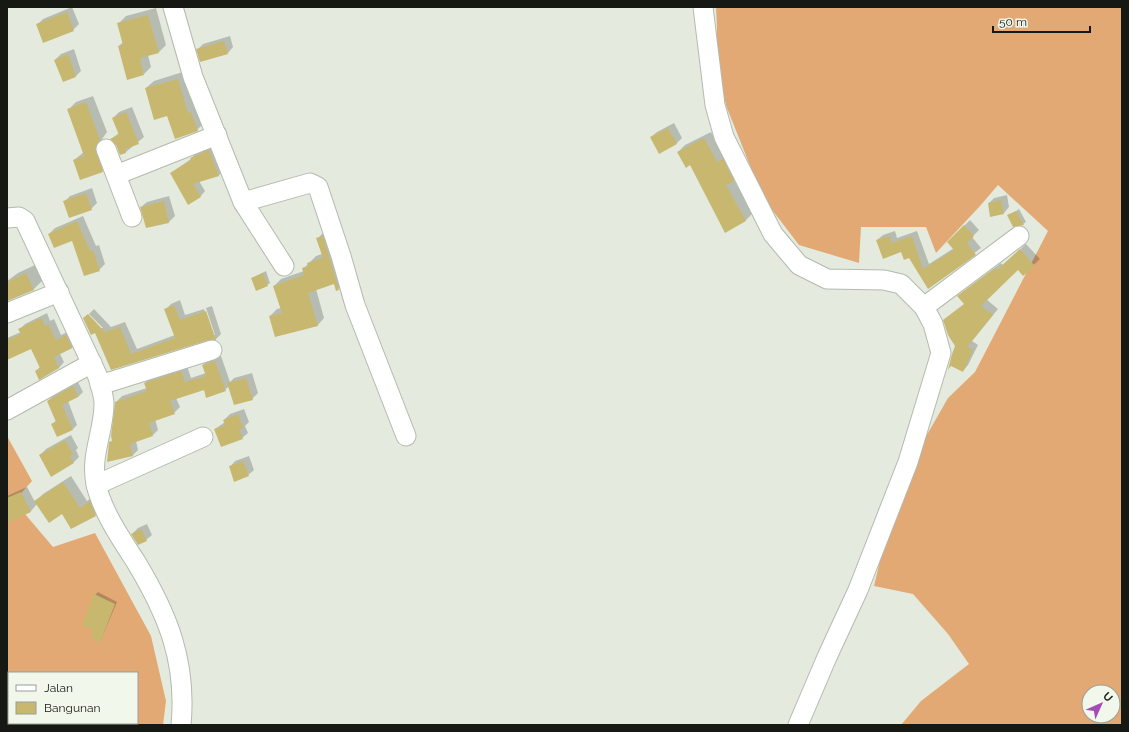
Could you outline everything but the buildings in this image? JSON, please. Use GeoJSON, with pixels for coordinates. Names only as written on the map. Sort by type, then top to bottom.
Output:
{"type":"FeatureCollection","features":[{"type":"Feature","properties":{"kind":"street"},"geometry":{"type":"LineString","coordinates":[[173,7],[193,77],[243,202],[284,266]]}},
{"type":"Feature","properties":{"kind":"street"},"geometry":{"type":"LineString","coordinates":[[703,7],[715,105],[724,137],[773,234],[799,265],[812,273],[827,279],[893,281],[901,284],[924,307],[939,340],[941,353],[939,366],[921,416],[908,462],[858,590],[798,725]]}},
{"type":"Feature","properties":{"kind":"street"},"geometry":{"type":"LineString","coordinates":[[116,175],[217,135]]}},
{"type":"Feature","properties":{"kind":"street"},"geometry":{"type":"LineString","coordinates":[[106,149],[132,217]]}},
{"type":"Feature","properties":{"kind":"street"},"geometry":{"type":"LineString","coordinates":[[243,202],[310,183],[318,187],[341,256],[355,305],[406,436]]}},
{"type":"Feature","properties":{"kind":"street"},"geometry":{"type":"LineString","coordinates":[[7,218],[19,217],[26,221],[92,363],[100,385],[104,402],[96,448],[94,471],[96,485],[112,523],[154,593],[171,632],[181,673],[181,725]]}},
{"type":"Feature","properties":{"kind":"street"},"geometry":{"type":"LineString","coordinates":[[924,307],[1019,236]]}},
{"type":"Feature","properties":{"kind":"street"},"geometry":{"type":"LineString","coordinates":[[7,313],[59,292]]}},
{"type":"Feature","properties":{"kind":"street"},"geometry":{"type":"LineString","coordinates":[[100,385],[212,350]]}},
{"type":"Feature","properties":{"kind":"street"},"geometry":{"type":"LineString","coordinates":[[7,410],[92,363]]}},
{"type":"Feature","properties":{"kind":"street"},"geometry":{"type":"LineString","coordinates":[[96,485],[203,437]]}},
{"type":"Feature","properties":{"kind":"shaded area"},"geometry":{"type":"Polygon","coordinates":[[[716,7],[1122,7],[1122,725],[901,725],[921,701],[969,664],[948,634],[913,594],[874,586],[885,540],[916,454],[948,398],[975,372],[1048,231],[998,185],[936,253],[926,227],[861,227],[859,263],[799,245],[763,198],[727,108],[715,65],[717,28],[716,7]]]}},
{"type":"Feature","properties":{"kind":"shaded area"},"geometry":{"type":"Polygon","coordinates":[[[7,436],[32,481],[14,501],[53,547],[95,533],[151,636],[166,701],[163,725],[7,725],[7,436]]]}}]}
